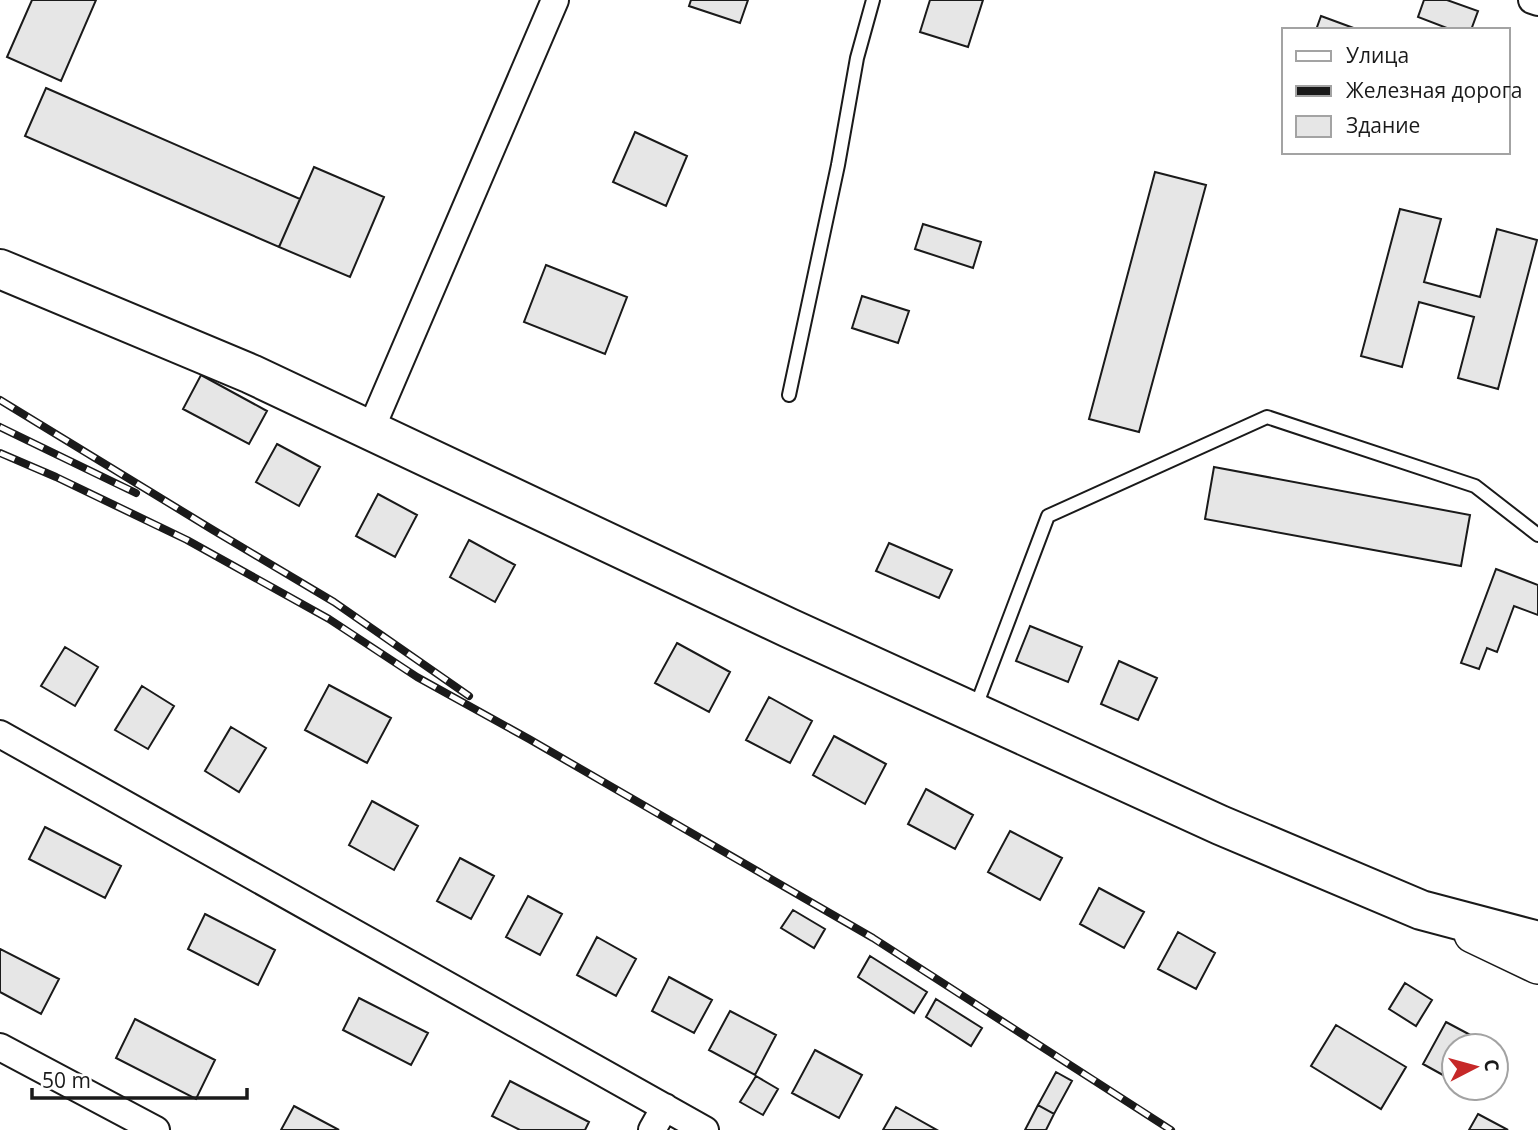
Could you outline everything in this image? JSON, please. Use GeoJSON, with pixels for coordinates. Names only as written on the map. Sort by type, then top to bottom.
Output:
{"type":"FeatureCollection","features":[{"type":"Feature","properties":{"kind":"main road"},"geometry":{"type":"LineString","coordinates":[[0,269],[251,374],[789,628],[1220,825],[1421,910],[1538,941]]}},
{"type":"Feature","properties":{"kind":"street"},"geometry":{"type":"LineString","coordinates":[[370,430],[555,0]]}},
{"type":"Feature","properties":{"kind":"street"},"geometry":{"type":"LineString","coordinates":[[1532,0],[1538,2]]}},
{"type":"Feature","properties":{"kind":"street"},"geometry":{"type":"LineString","coordinates":[[0,734],[658,1119],[705,1130]]}},
{"type":"Feature","properties":{"kind":"street"},"geometry":{"type":"LineString","coordinates":[[1421,910],[1538,965]]}},
{"type":"Feature","properties":{"kind":"street"},"geometry":{"type":"LineString","coordinates":[[0,1047],[156,1130]]}},
{"type":"Feature","properties":{"kind":"lane"},"geometry":{"type":"LineString","coordinates":[[789,395],[838,165],[857,58],[873,0]]}},
{"type":"Feature","properties":{"kind":"lane"},"geometry":{"type":"LineString","coordinates":[[973,712],[1048,516],[1268,417],[1475,486],[1538,535]]}},
{"type":"Feature","properties":{"kind":"building"},"geometry":{"type":"Polygon","coordinates":[[[32,0],[96,0],[61,81],[7,57],[32,0]]]}},
{"type":"Feature","properties":{"kind":"building"},"geometry":{"type":"Polygon","coordinates":[[[691,0],[748,0],[740,23],[689,6],[691,0]]]}},
{"type":"Feature","properties":{"kind":"building"},"geometry":{"type":"Polygon","coordinates":[[[930,0],[983,0],[968,47],[920,32],[930,0]]]}},
{"type":"Feature","properties":{"kind":"building"},"geometry":{"type":"Polygon","coordinates":[[[1424,0],[1447,0],[1478,11],[1472,28],[1447,28],[1418,17],[1424,0]]]}},
{"type":"Feature","properties":{"kind":"building"},"geometry":{"type":"Polygon","coordinates":[[[1321,16],[1354,28],[1317,28],[1321,16]]]}},
{"type":"Feature","properties":{"kind":"building"},"geometry":{"type":"Polygon","coordinates":[[[46,88],[300,199],[279,247],[25,136],[46,88]]]}},
{"type":"Feature","properties":{"kind":"building"},"geometry":{"type":"Polygon","coordinates":[[[635,132],[687,156],[666,206],[613,182],[635,132]]]}},
{"type":"Feature","properties":{"kind":"building"},"geometry":{"type":"Polygon","coordinates":[[[314,167],[384,197],[350,277],[279,247],[314,167]]]}},
{"type":"Feature","properties":{"kind":"building"},"geometry":{"type":"Polygon","coordinates":[[[1155,172],[1206,185],[1139,432],[1089,419],[1155,172]]]}},
{"type":"Feature","properties":{"kind":"building"},"geometry":{"type":"Polygon","coordinates":[[[1400,209],[1441,219],[1424,282],[1480,297],[1497,229],[1537,240],[1498,389],[1458,378],[1474,317],[1419,302],[1402,367],[1361,356],[1400,209]]]}},
{"type":"Feature","properties":{"kind":"building"},"geometry":{"type":"Polygon","coordinates":[[[923,224],[981,242],[973,268],[915,249],[923,224]]]}},
{"type":"Feature","properties":{"kind":"building"},"geometry":{"type":"Polygon","coordinates":[[[546,265],[627,297],[605,354],[524,322],[546,265]]]}},
{"type":"Feature","properties":{"kind":"building"},"geometry":{"type":"Polygon","coordinates":[[[862,296],[909,311],[898,343],[852,328],[862,296]]]}},
{"type":"Feature","properties":{"kind":"building"},"geometry":{"type":"Polygon","coordinates":[[[201,375],[267,411],[249,444],[183,409],[201,375]]]}},
{"type":"Feature","properties":{"kind":"building"},"geometry":{"type":"Polygon","coordinates":[[[277,444],[320,467],[299,506],[256,482],[277,444]]]}},
{"type":"Feature","properties":{"kind":"building"},"geometry":{"type":"Polygon","coordinates":[[[1214,467],[1470,515],[1461,566],[1205,519],[1214,467]]]}},
{"type":"Feature","properties":{"kind":"building"},"geometry":{"type":"Polygon","coordinates":[[[378,494],[417,515],[395,557],[356,536],[378,494]]]}},
{"type":"Feature","properties":{"kind":"building"},"geometry":{"type":"Polygon","coordinates":[[[469,540],[515,565],[495,602],[450,577],[469,540]]]}},
{"type":"Feature","properties":{"kind":"building"},"geometry":{"type":"Polygon","coordinates":[[[889,543],[952,570],[939,598],[876,571],[889,543]]]}},
{"type":"Feature","properties":{"kind":"building"},"geometry":{"type":"Polygon","coordinates":[[[1496,569],[1538,585],[1538,615],[1514,606],[1497,652],[1487,648],[1479,669],[1461,663],[1496,569]]]}},
{"type":"Feature","properties":{"kind":"building"},"geometry":{"type":"Polygon","coordinates":[[[1030,626],[1082,647],[1068,682],[1016,661],[1030,626]]]}},
{"type":"Feature","properties":{"kind":"building"},"geometry":{"type":"Polygon","coordinates":[[[677,643],[730,672],[709,712],[655,683],[677,643]]]}},
{"type":"Feature","properties":{"kind":"building"},"geometry":{"type":"Polygon","coordinates":[[[65,647],[98,667],[75,706],[41,686],[65,647]]]}},
{"type":"Feature","properties":{"kind":"building"},"geometry":{"type":"Polygon","coordinates":[[[1119,661],[1157,678],[1138,720],[1101,704],[1119,661]]]}},
{"type":"Feature","properties":{"kind":"building"},"geometry":{"type":"Polygon","coordinates":[[[329,685],[391,718],[367,763],[305,730],[329,685]]]}},
{"type":"Feature","properties":{"kind":"building"},"geometry":{"type":"Polygon","coordinates":[[[142,686],[174,706],[148,749],[115,730],[142,686]]]}},
{"type":"Feature","properties":{"kind":"building"},"geometry":{"type":"Polygon","coordinates":[[[769,697],[812,721],[790,763],[746,740],[769,697]]]}},
{"type":"Feature","properties":{"kind":"building"},"geometry":{"type":"Polygon","coordinates":[[[231,727],[266,748],[239,792],[205,771],[231,727]]]}},
{"type":"Feature","properties":{"kind":"building"},"geometry":{"type":"Polygon","coordinates":[[[834,736],[886,764],[865,804],[813,775],[834,736]]]}},
{"type":"Feature","properties":{"kind":"building"},"geometry":{"type":"Polygon","coordinates":[[[926,789],[973,815],[955,849],[908,824],[926,789]]]}},
{"type":"Feature","properties":{"kind":"building"},"geometry":{"type":"Polygon","coordinates":[[[372,801],[418,826],[394,870],[349,845],[372,801]]]}},
{"type":"Feature","properties":{"kind":"building"},"geometry":{"type":"Polygon","coordinates":[[[45,827],[121,866],[105,898],[29,859],[45,827]]]}},
{"type":"Feature","properties":{"kind":"building"},"geometry":{"type":"Polygon","coordinates":[[[1010,831],[1062,858],[1040,900],[988,872],[1010,831]]]}},
{"type":"Feature","properties":{"kind":"building"},"geometry":{"type":"Polygon","coordinates":[[[460,858],[494,876],[471,919],[437,901],[460,858]]]}},
{"type":"Feature","properties":{"kind":"building"},"geometry":{"type":"Polygon","coordinates":[[[1099,888],[1144,912],[1124,948],[1080,924],[1099,888]]]}},
{"type":"Feature","properties":{"kind":"building"},"geometry":{"type":"Polygon","coordinates":[[[528,896],[562,914],[540,955],[506,937],[528,896]]]}},
{"type":"Feature","properties":{"kind":"building"},"geometry":{"type":"Polygon","coordinates":[[[793,910],[825,929],[814,948],[781,928],[793,910]]]}},
{"type":"Feature","properties":{"kind":"building"},"geometry":{"type":"Polygon","coordinates":[[[205,914],[275,950],[258,985],[188,949],[205,914]]]}},
{"type":"Feature","properties":{"kind":"building"},"geometry":{"type":"Polygon","coordinates":[[[1178,932],[1215,953],[1196,989],[1158,969],[1178,932]]]}},
{"type":"Feature","properties":{"kind":"building"},"geometry":{"type":"Polygon","coordinates":[[[597,937],[636,959],[616,996],[577,975],[597,937]]]}},
{"type":"Feature","properties":{"kind":"building"},"geometry":{"type":"Polygon","coordinates":[[[0,949],[59,979],[41,1014],[0,992],[0,949]]]}},
{"type":"Feature","properties":{"kind":"building"},"geometry":{"type":"Polygon","coordinates":[[[870,956],[927,992],[914,1013],[858,977],[870,956]]]}},
{"type":"Feature","properties":{"kind":"building"},"geometry":{"type":"Polygon","coordinates":[[[669,977],[712,1000],[694,1033],[652,1011],[669,977]]]}},
{"type":"Feature","properties":{"kind":"building"},"geometry":{"type":"Polygon","coordinates":[[[1405,983],[1432,1000],[1416,1026],[1389,1009],[1405,983]]]}},
{"type":"Feature","properties":{"kind":"building"},"geometry":{"type":"Polygon","coordinates":[[[359,998],[428,1033],[411,1065],[343,1030],[359,998]]]}},
{"type":"Feature","properties":{"kind":"building"},"geometry":{"type":"Polygon","coordinates":[[[936,999],[982,1028],[971,1046],[926,1017],[936,999]]]}},
{"type":"Feature","properties":{"kind":"building"},"geometry":{"type":"Polygon","coordinates":[[[730,1011],[776,1035],[755,1075],[709,1050],[730,1011]]]}},
{"type":"Feature","properties":{"kind":"building"},"geometry":{"type":"Polygon","coordinates":[[[135,1019],[215,1060],[196,1099],[116,1058],[135,1019]]]}},
{"type":"Feature","properties":{"kind":"building"},"geometry":{"type":"Polygon","coordinates":[[[1446,1022],[1465,1032],[1441,1032],[1446,1022]]]}},
{"type":"Feature","properties":{"kind":"building"},"geometry":{"type":"Polygon","coordinates":[[[1336,1025],[1406,1067],[1381,1109],[1311,1066],[1336,1025]]]}},
{"type":"Feature","properties":{"kind":"building"},"geometry":{"type":"Polygon","coordinates":[[[1440,1033],[1440,1073],[1423,1064],[1440,1033]]]}},
{"type":"Feature","properties":{"kind":"building"},"geometry":{"type":"Polygon","coordinates":[[[815,1050],[862,1075],[839,1118],[792,1093],[815,1050]]]}},
{"type":"Feature","properties":{"kind":"building"},"geometry":{"type":"Polygon","coordinates":[[[1056,1072],[1072,1081],[1054,1114],[1038,1105],[1056,1072]]]}},
{"type":"Feature","properties":{"kind":"building"},"geometry":{"type":"Polygon","coordinates":[[[756,1076],[778,1089],[763,1115],[740,1102],[756,1076]]]}},
{"type":"Feature","properties":{"kind":"building"},"geometry":{"type":"Polygon","coordinates":[[[510,1081],[589,1122],[585,1130],[520,1130],[492,1116],[510,1081]]]}},
{"type":"Feature","properties":{"kind":"building"},"geometry":{"type":"Polygon","coordinates":[[[1038,1105],[1054,1114],[1046,1130],[1025,1130],[1038,1105]]]}},
{"type":"Feature","properties":{"kind":"building"},"geometry":{"type":"Polygon","coordinates":[[[294,1106],[339,1130],[281,1130],[294,1106]]]}},
{"type":"Feature","properties":{"kind":"building"},"geometry":{"type":"Polygon","coordinates":[[[896,1107],[937,1130],[883,1130],[896,1107]]]}},
{"type":"Feature","properties":{"kind":"building"},"geometry":{"type":"Polygon","coordinates":[[[1478,1114],[1508,1130],[1469,1130],[1478,1114]]]}},
{"type":"Feature","properties":{"kind":"railway"},"geometry":{"type":"LineString","coordinates":[[0,400],[334,602],[469,696]]}},
{"type":"Feature","properties":{"kind":"railway"},"geometry":{"type":"LineString","coordinates":[[0,427],[136,493]]}},
{"type":"Feature","properties":{"kind":"railway"},"geometry":{"type":"LineString","coordinates":[[0,453],[187,540],[329,619],[417,677],[873,938],[1171,1130]]}}]}
